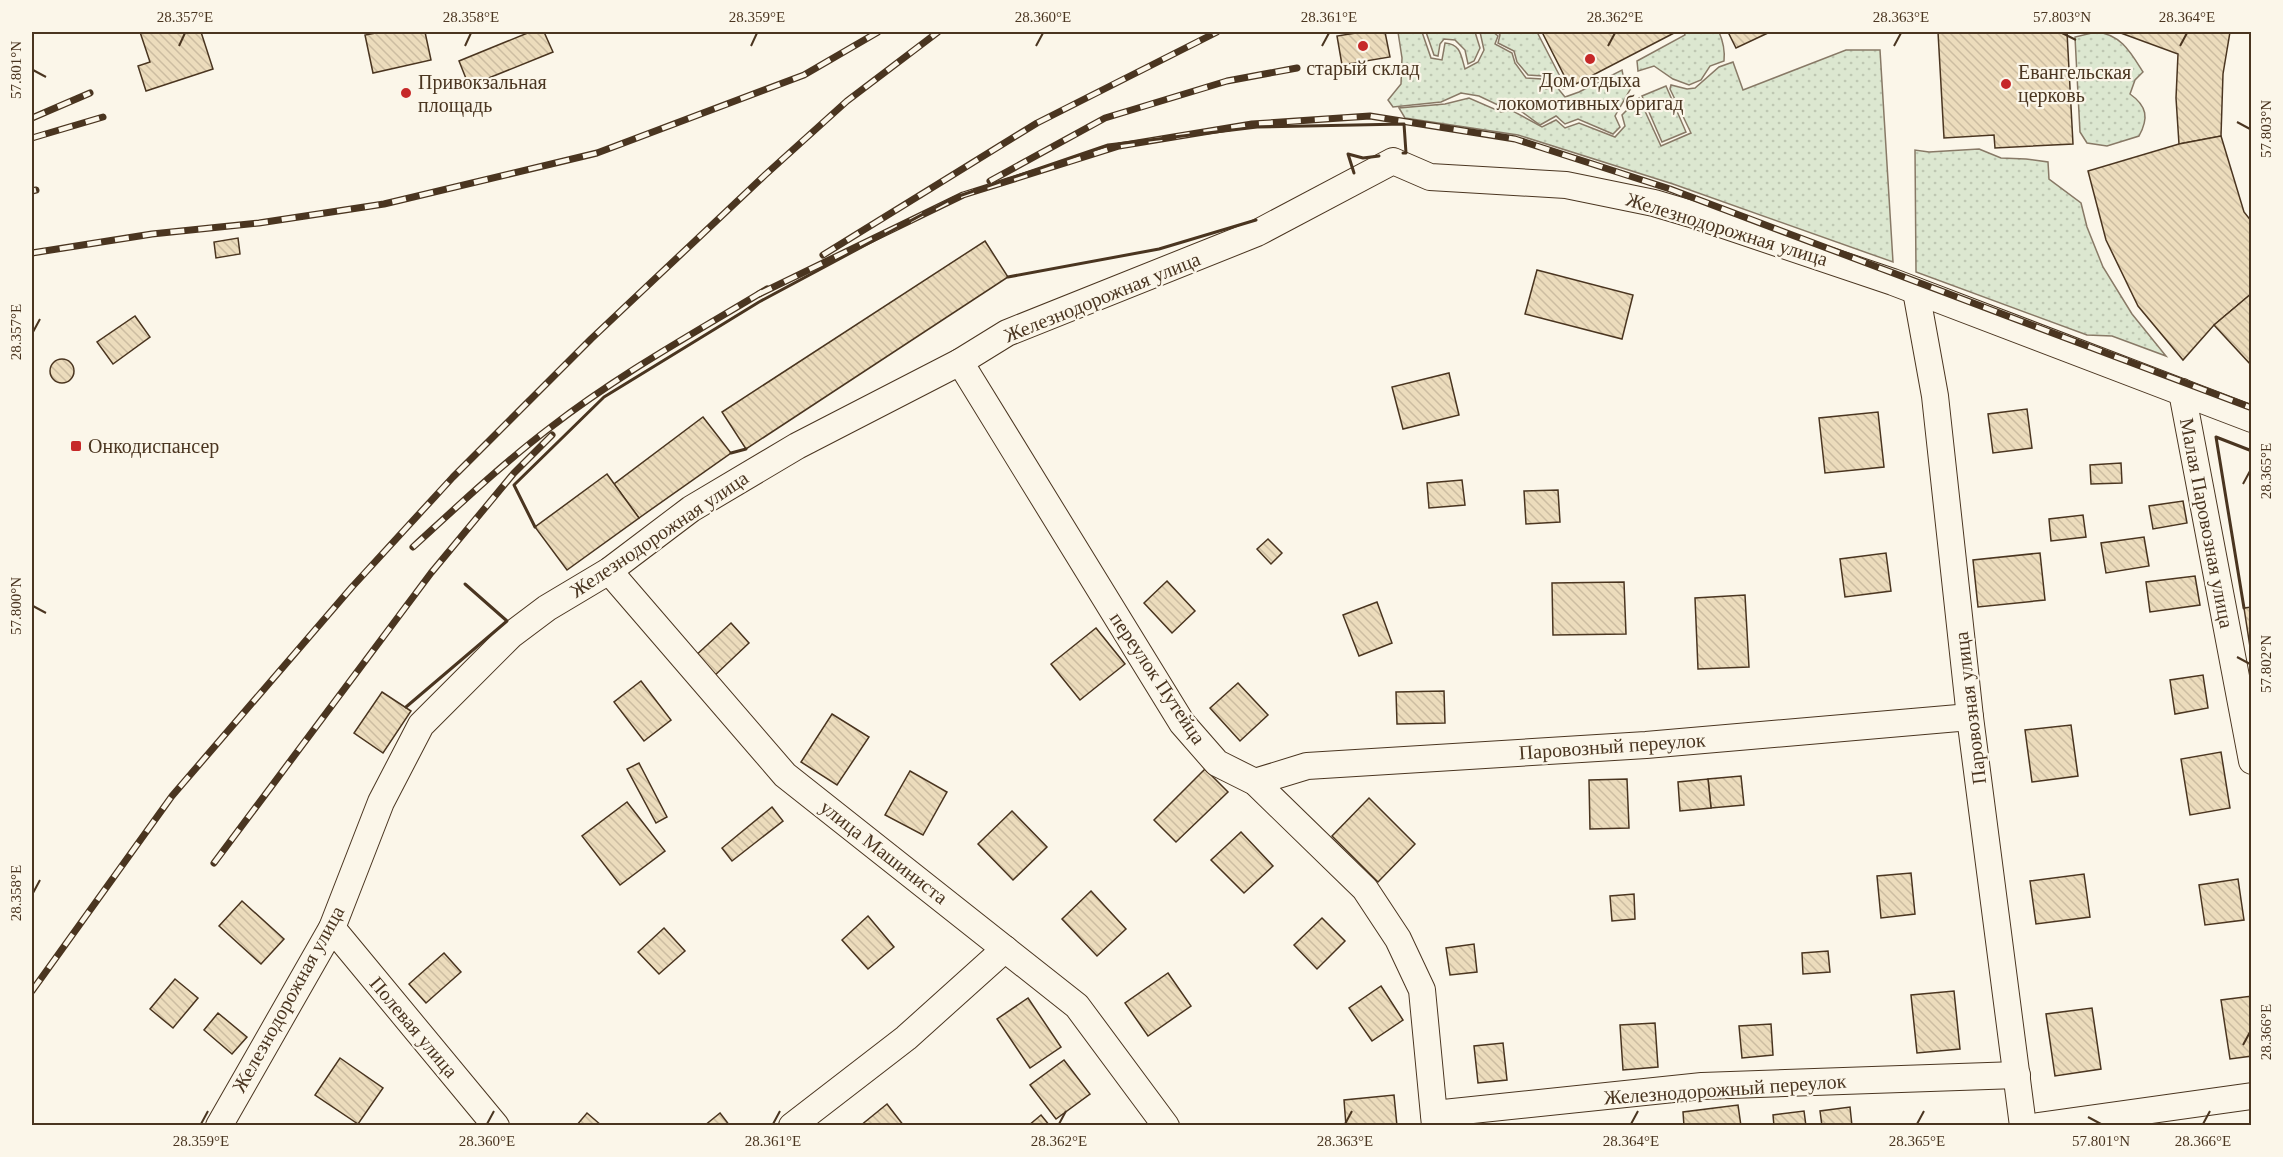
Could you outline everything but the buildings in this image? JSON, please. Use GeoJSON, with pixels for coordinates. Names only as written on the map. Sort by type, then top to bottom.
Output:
{"type":"FeatureCollection","features":[{"type":"Feature","properties":{"kind":"street","name":"Железнодорожная улица"},"geometry":{"type":"LineString","coordinates":[[219,1125],[332,928],[381,802],[421,725],[511,634],[547,608],[609,571],[691,509],[777,457],[960,362],[1007,333],[1257,233],[1393,160],[1430,177],[1566,185],[1654,203],[1812,254],[1916,291],[2252,419]]}},
{"type":"Feature","properties":{"kind":"street","name":"Паровозная улица"},"geometry":{"type":"LineString","coordinates":[[1916,291],[1935,396],[1970,717],[2023,1125]]}},
{"type":"Feature","properties":{"kind":"street","name":"переулок Путейца"},"geometry":{"type":"LineString","coordinates":[[960,362],[1182,723],[1216,763],[1255,782],[1365,889],[1398,939],[1422,990],[1435,1120]]}},
{"type":"Feature","properties":{"kind":"street","name":"Малая Паровозная улица"},"geometry":{"type":"LineString","coordinates":[[2182,392],[2252,761]]}},
{"type":"Feature","properties":{"kind":"street","name":"улица Машиниста"},"geometry":{"type":"LineString","coordinates":[[609,571],[785,775],[1077,1006],[1166,1125]]}},
{"type":"Feature","properties":{"kind":"street","name":"Паровозный переулок"},"geometry":{"type":"LineString","coordinates":[[1255,782],[1307,766],[1646,745],[1970,717]]}},
{"type":"Feature","properties":{"kind":"street","name":"Полевая улица"},"geometry":{"type":"LineString","coordinates":[[332,928],[496,1125]]}},
{"type":"Feature","properties":{"kind":"street"},"geometry":{"type":"LineString","coordinates":[[792,1125],[906,1038],[1005,950]]}},
{"type":"Feature","properties":{"kind":"street","name":"Железнодорожный переулок"},"geometry":{"type":"LineString","coordinates":[[1435,1120],[1702,1086],[2017,1075]]}},
{"type":"Feature","properties":{"kind":"street"},"geometry":{"type":"LineString","coordinates":[[2038,1125],[2252,1096]]}},
{"type":"Feature","properties":{"kind":"green space"},"geometry":{"type":"Polygon","coordinates":[[[1398,32],[1422,32],[1431,58],[1442,60],[1445,43],[1454,46],[1460,52],[1465,69],[1478,62],[1484,50],[1480,32],[1493,32],[1498,36],[1495,44],[1512,53],[1515,63],[1526,78],[1542,79],[1546,89],[1556,86],[1565,97],[1622,70],[1624,80],[1631,88],[1615,116],[1620,127],[1613,134],[1578,119],[1565,124],[1556,116],[1540,125],[1514,106],[1500,106],[1479,96],[1461,93],[1441,102],[1393,107],[1388,100],[1401,84],[1402,58],[1398,32]]]}},
{"type":"Feature","properties":{"kind":"green space"},"geometry":{"type":"Polygon","coordinates":[[[1426,32],[1475,32],[1480,48],[1474,61],[1468,64],[1465,50],[1455,40],[1444,39],[1440,44],[1438,56],[1434,55],[1426,32]]]}},
{"type":"Feature","properties":{"kind":"green space"},"geometry":{"type":"Polygon","coordinates":[[[1498,32],[1537,32],[1566,88],[1563,89],[1555,82],[1547,84],[1543,76],[1528,75],[1517,62],[1514,51],[1498,43],[1500,35],[1498,32]]]}},
{"type":"Feature","properties":{"kind":"green space"},"geometry":{"type":"Polygon","coordinates":[[[1684,32],[1719,32],[1724,61],[1710,66],[1701,80],[1689,85],[1673,79],[1654,66],[1638,71],[1637,61],[1685,35],[1684,32]]]}},
{"type":"Feature","properties":{"kind":"green space"},"geometry":{"type":"Polygon","coordinates":[[[2096,32],[2112,36],[2119,41],[2143,72],[2135,80],[2130,94],[2140,103],[2145,113],[2142,130],[2139,136],[2107,146],[2087,143],[2080,132],[2075,37],[2096,32]]]}},
{"type":"Feature","properties":{"kind":"green space"},"geometry":{"type":"Polygon","coordinates":[[[1846,50],[1880,50],[1893,262],[1673,184],[1518,135],[1405,118],[1399,108],[1445,104],[1469,98],[1501,112],[1511,110],[1542,127],[1556,120],[1565,128],[1579,123],[1615,137],[1625,126],[1622,115],[1639,98],[1661,146],[1691,133],[1670,89],[1671,85],[1687,89],[1695,88],[1719,67],[1733,62],[1743,90],[1846,50]]]}},
{"type":"Feature","properties":{"kind":"green space"},"geometry":{"type":"Polygon","coordinates":[[[1666,86],[1686,132],[1662,142],[1642,96],[1666,86]]]}},
{"type":"Feature","properties":{"kind":"green space"},"geometry":{"type":"Polygon","coordinates":[[[1979,149],[2001,158],[2048,162],[2049,179],[2081,203],[2087,227],[2103,267],[2132,314],[2166,356],[2112,336],[2087,335],[1916,272],[1915,150],[1929,152],[1979,149]]]}},
{"type":"Feature","properties":{"kind":"railway"},"geometry":{"type":"LineString","coordinates":[[32,253],[152,234],[259,223],[384,204],[597,153],[804,75],[878,32]]}},
{"type":"Feature","properties":{"kind":"railway"},"geometry":{"type":"LineString","coordinates":[[32,991],[172,796],[352,587],[453,477],[591,339],[765,175],[847,101],[938,32]]}},
{"type":"Feature","properties":{"kind":"railway"},"geometry":{"type":"LineString","coordinates":[[823,255],[1037,123],[1217,32]]}},
{"type":"Feature","properties":{"kind":"railway"},"geometry":{"type":"LineString","coordinates":[[990,181],[1105,118],[1227,81],[1297,68]]}},
{"type":"Feature","properties":{"kind":"railway"},"geometry":{"type":"LineString","coordinates":[[32,118],[90,93]]}},
{"type":"Feature","properties":{"kind":"railway"},"geometry":{"type":"LineString","coordinates":[[759,294],[963,195],[1119,146],[1252,124],[1370,116],[1515,139],[1670,189],[2252,408]]}},
{"type":"Feature","properties":{"kind":"railway"},"geometry":{"type":"LineString","coordinates":[[32,138],[103,117]]}},
{"type":"Feature","properties":{"kind":"railway"},"geometry":{"type":"LineString","coordinates":[[32,191],[36,190]]}},
{"type":"Feature","properties":{"kind":"railway"},"geometry":{"type":"LineString","coordinates":[[413,547],[515,456],[577,408],[657,355],[767,289]]}},
{"type":"Feature","properties":{"kind":"railway"},"geometry":{"type":"LineString","coordinates":[[214,863],[431,573],[514,473],[552,435]]}},
{"type":"Feature","properties":{"kind":"wall"},"geometry":{"type":"LineString","coordinates":[[535,527],[514,485],[604,397],[759,302],[953,198],[1108,145],[1257,127],[1404,124],[1406,153],[1403,153]]}},
{"type":"Feature","properties":{"kind":"wall"},"geometry":{"type":"LineString","coordinates":[[1354,173],[1348,154],[1363,158],[1379,156]]}},
{"type":"Feature","properties":{"kind":"wall"},"geometry":{"type":"LineString","coordinates":[[1008,277],[1159,249],[1256,220]]}},
{"type":"Feature","properties":{"kind":"wall"},"geometry":{"type":"LineString","coordinates":[[2244,608],[2216,437],[2252,451]]}},
{"type":"Feature","properties":{"kind":"wall"},"geometry":{"type":"LineString","coordinates":[[731,453],[746,449]]}},
{"type":"Feature","properties":{"kind":"wall"},"geometry":{"type":"LineString","coordinates":[[406,707],[507,621],[465,584]]}},
{"type":"Feature","properties":{"kind":"place","name":"старый склад"},"geometry":{"type":"Point","coordinates":[1363,46]}},
{"type":"Feature","properties":{"kind":"place","name":"Дом отдыха локомотивных бригад"},"geometry":{"type":"Point","coordinates":[1590,59]}},
{"type":"Feature","properties":{"kind":"place","name":"Евангельская церковь"},"geometry":{"type":"Point","coordinates":[2006,84]}},
{"type":"Feature","properties":{"kind":"place","name":"Привокзальная площадь"},"geometry":{"type":"Point","coordinates":[406,93]}},
{"type":"Feature","properties":{"kind":"place","name":"Онкодиспансер"},"geometry":{"type":"Point","coordinates":[76,446]}}]}
